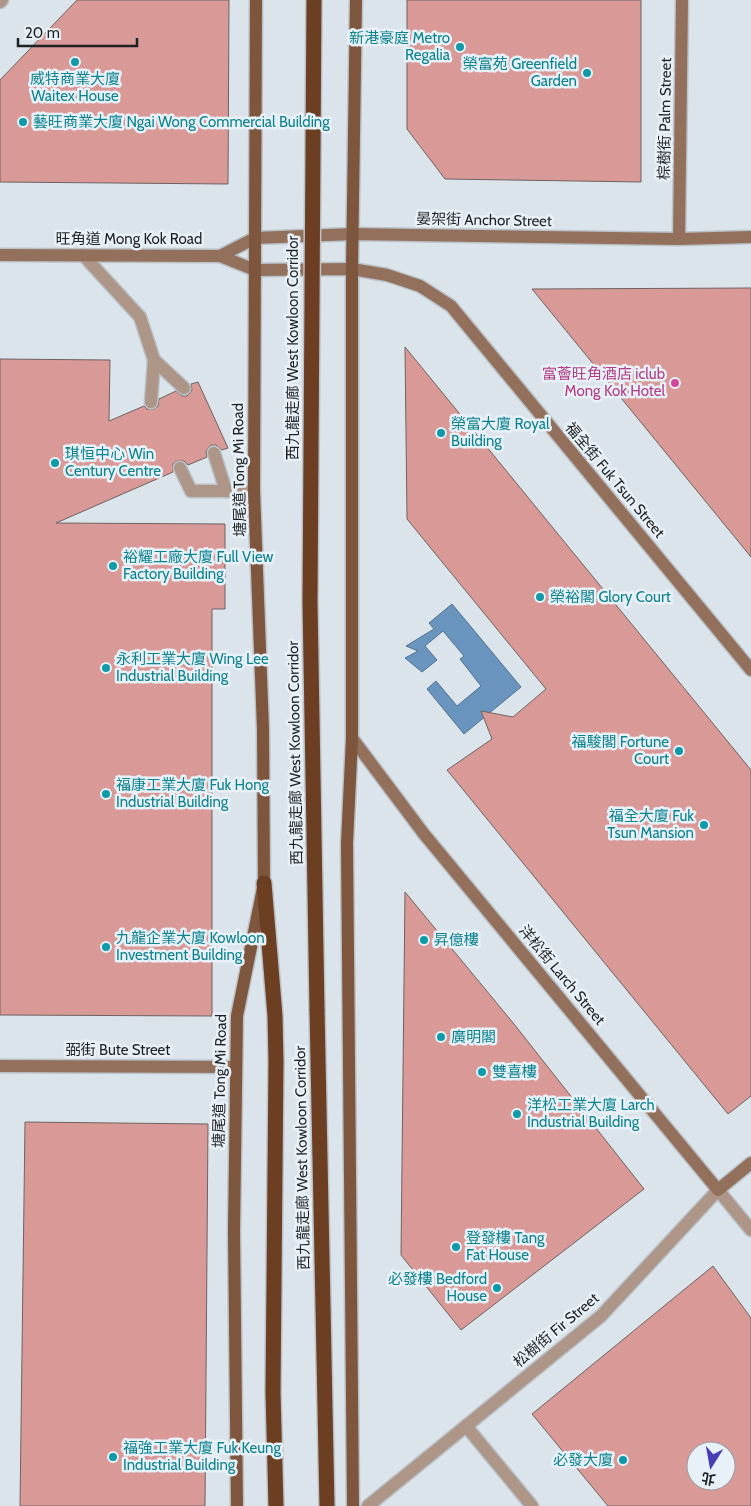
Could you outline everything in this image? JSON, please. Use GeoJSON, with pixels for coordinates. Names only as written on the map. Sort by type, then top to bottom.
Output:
{"type":"FeatureCollection","features":[{"type":"Feature","properties":{"kind":"highway","name":"西九龍走廊 West Kowloon Corridor"},"geometry":{"type":"LineString","coordinates":[[314,0],[310,602],[327,1506]]}},
{"type":"Feature","properties":{"kind":"highway"},"geometry":{"type":"LineString","coordinates":[[264,882],[275,1016],[276,1061],[273,1392],[276,1506]]}},
{"type":"Feature","properties":{"kind":"main road","name":"塘尾道 Tong Mi Road"},"geometry":{"type":"LineString","coordinates":[[237,1506],[235,1066],[237,1016],[264,882],[263,729],[254,491],[256,0]]}},
{"type":"Feature","properties":{"kind":"main road"},"geometry":{"type":"LineString","coordinates":[[353,1506],[347,842],[352,738],[352,269],[356,0]]}},
{"type":"Feature","properties":{"kind":"street","name":"棕樹街 Palm Street"},"geometry":{"type":"LineString","coordinates":[[679,239],[682,0]]}},
{"type":"Feature","properties":{"kind":"street","name":"晏架街 Anchor Street"},"geometry":{"type":"LineString","coordinates":[[220,256],[255,238],[353,234],[679,239],[751,236]]}},
{"type":"Feature","properties":{"kind":"street","name":"旺角道 Mong Kok Road"},"geometry":{"type":"LineString","coordinates":[[0,255],[220,256],[255,270]]}},
{"type":"Feature","properties":{"kind":"street"},"geometry":{"type":"LineString","coordinates":[[83,255],[140,317],[154,360],[151,402]]}},
{"type":"Feature","properties":{"kind":"street","name":"福全街 Fuk Tsun Street"},"geometry":{"type":"LineString","coordinates":[[255,270],[352,269],[387,275],[420,286],[451,306],[751,670]]}},
{"type":"Feature","properties":{"kind":"street"},"geometry":{"type":"LineString","coordinates":[[154,360],[184,388]]}},
{"type":"Feature","properties":{"kind":"street"},"geometry":{"type":"LineString","coordinates":[[214,454],[226,491]]}},
{"type":"Feature","properties":{"kind":"street"},"geometry":{"type":"LineString","coordinates":[[180,468],[191,491],[254,491]]}},
{"type":"Feature","properties":{"kind":"street","name":"洋松街 Larch Street"},"geometry":{"type":"LineString","coordinates":[[352,738],[424,834],[751,1230]]}},
{"type":"Feature","properties":{"kind":"street","name":"弼街 Bute Street"},"geometry":{"type":"LineString","coordinates":[[0,1066],[235,1066]]}},
{"type":"Feature","properties":{"kind":"street","name":"松樹街 Fir Street"},"geometry":{"type":"LineString","coordinates":[[368,1506],[601,1316],[718,1190],[751,1163]]}},
{"type":"Feature","properties":{"kind":"street"},"geometry":{"type":"LineString","coordinates":[[466,1426],[532,1506]]}},
{"type":"Feature","properties":{"kind":"water"},"geometry":{"type":"Polygon","coordinates":[[[452,604],[521,687],[464,734],[427,689],[436,681],[457,706],[481,686],[460,659],[464,656],[443,631],[425,646],[437,660],[422,672],[405,658],[418,651],[406,646],[434,629],[429,623],[452,604]]]}},
{"type":"Feature","properties":{"kind":"building"},"geometry":{"type":"Polygon","coordinates":[[[77,0],[229,0],[228,184],[0,182],[0,80],[77,0]]]}},
{"type":"Feature","properties":{"kind":"building"},"geometry":{"type":"Polygon","coordinates":[[[407,0],[641,0],[641,182],[445,179],[407,129],[407,0]]]}},
{"type":"Feature","properties":{"kind":"building","name":"富薈旺角酒店 iclub Mong Kok Hotel"},"geometry":{"type":"Polygon","coordinates":[[[751,288],[751,557],[532,289],[751,288]]]}},
{"type":"Feature","properties":{"kind":"building"},"geometry":{"type":"Polygon","coordinates":[[[405,347],[751,770],[751,1096],[728,1114],[447,770],[492,739],[481,711],[513,717],[546,689],[407,519],[405,347]]]}},
{"type":"Feature","properties":{"kind":"building"},"geometry":{"type":"Polygon","coordinates":[[[0,359],[110,360],[109,421],[144,406],[147,409],[154,409],[158,406],[159,399],[176,391],[182,396],[187,396],[192,390],[191,384],[198,382],[228,448],[222,450],[216,445],[211,445],[206,451],[207,457],[188,465],[184,461],[177,461],[173,464],[173,472],[56,523],[225,524],[225,609],[212,609],[212,1016],[0,1015],[0,359]]]}},
{"type":"Feature","properties":{"kind":"building"},"geometry":{"type":"Polygon","coordinates":[[[405,892],[514,1024],[644,1189],[461,1330],[401,1255],[405,892]]]}},
{"type":"Feature","properties":{"kind":"building"},"geometry":{"type":"Polygon","coordinates":[[[25,1122],[208,1124],[205,1506],[20,1506],[25,1122]]]}},
{"type":"Feature","properties":{"kind":"building"},"geometry":{"type":"Polygon","coordinates":[[[713,1266],[751,1318],[751,1506],[608,1506],[532,1414],[713,1266]]]}},
{"type":"Feature","properties":{"kind":"place","name":"新港豪庭 Metro Regalia"},"geometry":{"type":"Point","coordinates":[460,47]}},
{"type":"Feature","properties":{"kind":"place","name":"威特商業大廈 Waitex House"},"geometry":{"type":"Point","coordinates":[75,62]}},
{"type":"Feature","properties":{"kind":"place","name":"榮富苑 Greenfield Garden"},"geometry":{"type":"Point","coordinates":[587,73]}},
{"type":"Feature","properties":{"kind":"place","name":"藝旺商業大廈 Ngai Wong Commercial Building"},"geometry":{"type":"Point","coordinates":[23,122]}},
{"type":"Feature","properties":{"kind":"place","name":"富薈旺角酒店 iclub Mong Kok Hotel"},"geometry":{"type":"Point","coordinates":[675,383]}},
{"type":"Feature","properties":{"kind":"place","name":"榮富大廈 Royal Building"},"geometry":{"type":"Point","coordinates":[441,433]}},
{"type":"Feature","properties":{"kind":"place","name":"琪恒中心 Win Century Centre"},"geometry":{"type":"Point","coordinates":[55,463]}},
{"type":"Feature","properties":{"kind":"place","name":"裕耀工廠大廈 Full View Factory Building"},"geometry":{"type":"Point","coordinates":[113,566]}},
{"type":"Feature","properties":{"kind":"place","name":"榮裕閣 Glory Court"},"geometry":{"type":"Point","coordinates":[540,597]}},
{"type":"Feature","properties":{"kind":"place","name":"永利工業大廈 Wing Lee Industrial Building"},"geometry":{"type":"Point","coordinates":[106,668]}},
{"type":"Feature","properties":{"kind":"place","name":"福駿閣 Fortune Court"},"geometry":{"type":"Point","coordinates":[679,751]}},
{"type":"Feature","properties":{"kind":"place","name":"福康工業大廈 Fuk Hong Industrial Building"},"geometry":{"type":"Point","coordinates":[106,794]}},
{"type":"Feature","properties":{"kind":"place","name":"福全大廈 Fuk Tsun Mansion"},"geometry":{"type":"Point","coordinates":[704,825]}},
{"type":"Feature","properties":{"kind":"place","name":"昇億樓"},"geometry":{"type":"Point","coordinates":[424,940]}},
{"type":"Feature","properties":{"kind":"place","name":"九龍企業大廈 Kowloon Investment Building"},"geometry":{"type":"Point","coordinates":[106,947]}},
{"type":"Feature","properties":{"kind":"place","name":"廣明閣"},"geometry":{"type":"Point","coordinates":[441,1037]}},
{"type":"Feature","properties":{"kind":"place","name":"雙喜樓"},"geometry":{"type":"Point","coordinates":[482,1072]}},
{"type":"Feature","properties":{"kind":"place","name":"洋松工業大廈 Larch Industrial Building"},"geometry":{"type":"Point","coordinates":[517,1114]}},
{"type":"Feature","properties":{"kind":"place","name":"登發樓 Tang Fat House"},"geometry":{"type":"Point","coordinates":[456,1247]}},
{"type":"Feature","properties":{"kind":"place","name":"必發樓 Bedford House"},"geometry":{"type":"Point","coordinates":[497,1288]}},
{"type":"Feature","properties":{"kind":"place","name":"福強工業大廈 Fuk Keung Industrial Building"},"geometry":{"type":"Point","coordinates":[113,1457]}},
{"type":"Feature","properties":{"kind":"place","name":"必發大廈"},"geometry":{"type":"Point","coordinates":[623,1460]}}]}
